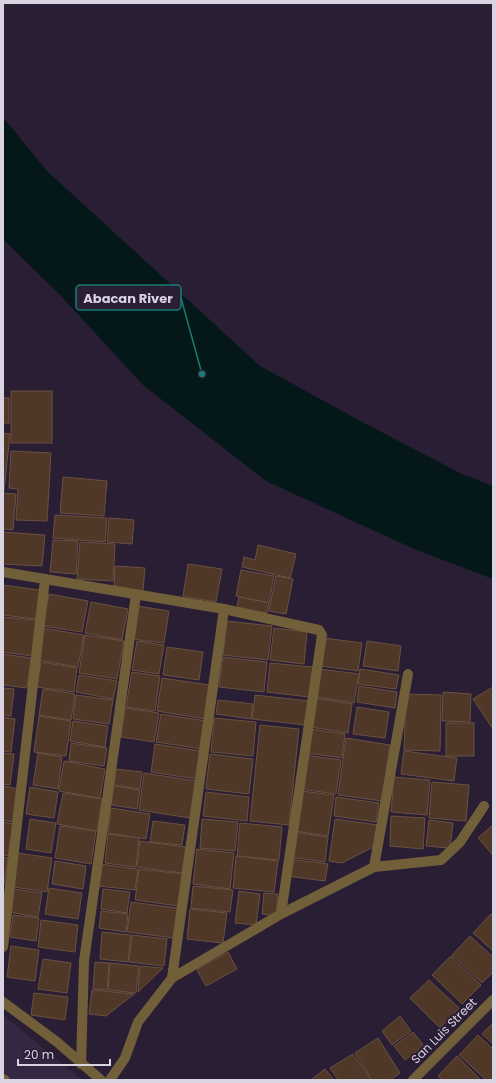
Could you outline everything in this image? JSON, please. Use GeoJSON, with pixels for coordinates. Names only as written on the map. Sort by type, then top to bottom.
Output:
{"type":"FeatureCollection","features":[{"type":"Feature","properties":{"kind":"street"},"geometry":{"type":"LineString","coordinates":[[3,572],[224,609],[311,627],[319,630],[322,635],[281,914]]}},
{"type":"Feature","properties":{"kind":"street"},"geometry":{"type":"LineString","coordinates":[[3,947],[45,579]]}},
{"type":"Feature","properties":{"kind":"street"},"geometry":{"type":"LineString","coordinates":[[82,1064],[84,961],[136,595]]}},
{"type":"Feature","properties":{"kind":"street"},"geometry":{"type":"LineString","coordinates":[[172,978],[224,609]]}},
{"type":"Feature","properties":{"kind":"street"},"geometry":{"type":"LineString","coordinates":[[374,867],[408,674]]}},
{"type":"Feature","properties":{"kind":"street"},"geometry":{"type":"LineString","coordinates":[[110,1080],[125,1058],[138,1022],[172,978],[281,914],[374,867],[441,860],[460,842],[484,806]]}},
{"type":"Feature","properties":{"kind":"street","name":"San Luis Street"},"geometry":{"type":"LineString","coordinates":[[413,1080],[493,1000]]}},
{"type":"Feature","properties":{"kind":"street"},"geometry":{"type":"LineString","coordinates":[[3,1002],[57,1042],[101,1080]]}},
{"type":"Feature","properties":{"kind":"shaded area"},"geometry":{"type":"Polygon","coordinates":[[[3,117],[47,171],[260,366],[462,474],[493,486],[493,579],[414,549],[266,481],[143,385],[62,297],[3,239],[3,117]]]}},
{"type":"Feature","properties":{"kind":"shaded area"},"geometry":{"type":"Polygon","coordinates":[[[3,1015],[82,1080],[3,1080],[3,1015]]]}},
{"type":"Feature","properties":{"kind":"building"},"geometry":{"type":"Polygon","coordinates":[[[11,391],[52,391],[52,443],[11,443],[11,391]]]}},
{"type":"Feature","properties":{"kind":"building"},"geometry":{"type":"Polygon","coordinates":[[[3,398],[9,398],[9,423],[3,423],[3,398]]]}},
{"type":"Feature","properties":{"kind":"building"},"geometry":{"type":"Polygon","coordinates":[[[3,433],[10,434],[4,491],[3,491],[3,433]]]}},
{"type":"Feature","properties":{"kind":"building"},"geometry":{"type":"Polygon","coordinates":[[[11,451],[51,453],[47,521],[16,520],[18,489],[9,488],[11,451]]]}},
{"type":"Feature","properties":{"kind":"building"},"geometry":{"type":"Polygon","coordinates":[[[63,477],[107,481],[104,516],[60,513],[63,477]]]}},
{"type":"Feature","properties":{"kind":"building"},"geometry":{"type":"Polygon","coordinates":[[[3,493],[16,494],[13,530],[3,529],[3,493]]]}},
{"type":"Feature","properties":{"kind":"building"},"geometry":{"type":"Polygon","coordinates":[[[55,515],[107,518],[105,542],[53,538],[55,515]]]}},
{"type":"Feature","properties":{"kind":"building"},"geometry":{"type":"Polygon","coordinates":[[[109,518],[134,520],[132,544],[107,542],[109,518]]]}},
{"type":"Feature","properties":{"kind":"building"},"geometry":{"type":"Polygon","coordinates":[[[3,532],[45,535],[42,566],[3,564],[3,532]]]}},
{"type":"Feature","properties":{"kind":"building"},"geometry":{"type":"Polygon","coordinates":[[[53,540],[78,541],[76,574],[50,572],[53,540]]]}},
{"type":"Feature","properties":{"kind":"building"},"geometry":{"type":"Polygon","coordinates":[[[80,542],[115,544],[113,581],[77,579],[80,542]]]}},
{"type":"Feature","properties":{"kind":"building"},"geometry":{"type":"Polygon","coordinates":[[[258,545],[296,554],[290,578],[242,567],[244,557],[255,560],[258,545]]]}},
{"type":"Feature","properties":{"kind":"building"},"geometry":{"type":"Polygon","coordinates":[[[188,564],[222,569],[216,602],[183,596],[188,564]]]}},
{"type":"Feature","properties":{"kind":"building"},"geometry":{"type":"Polygon","coordinates":[[[115,566],[145,568],[143,591],[114,589],[115,566]]]}},
{"type":"Feature","properties":{"kind":"building"},"geometry":{"type":"Polygon","coordinates":[[[241,570],[274,576],[269,603],[236,596],[241,570]]]}},
{"type":"Feature","properties":{"kind":"building"},"geometry":{"type":"Polygon","coordinates":[[[276,576],[293,579],[286,614],[269,611],[276,576]]]}},
{"type":"Feature","properties":{"kind":"building"},"geometry":{"type":"Polygon","coordinates":[[[3,585],[40,590],[36,619],[3,615],[3,585]]]}},
{"type":"Feature","properties":{"kind":"building"},"geometry":{"type":"Polygon","coordinates":[[[49,594],[88,601],[82,632],[43,626],[49,594]]]}},
{"type":"Feature","properties":{"kind":"building"},"geometry":{"type":"Polygon","coordinates":[[[239,597],[269,603],[267,613],[237,607],[239,597]]]}},
{"type":"Feature","properties":{"kind":"building"},"geometry":{"type":"Polygon","coordinates":[[[91,602],[128,609],[122,640],[85,633],[91,602]]]}},
{"type":"Feature","properties":{"kind":"building"},"geometry":{"type":"Polygon","coordinates":[[[137,606],[169,611],[164,643],[132,639],[137,606]]]}},
{"type":"Feature","properties":{"kind":"building"},"geometry":{"type":"Polygon","coordinates":[[[3,617],[36,620],[32,656],[3,652],[3,617]]]}},
{"type":"Feature","properties":{"kind":"building"},"geometry":{"type":"Polygon","coordinates":[[[227,621],[272,626],[268,660],[223,655],[227,621]]]}},
{"type":"Feature","properties":{"kind":"building"},"geometry":{"type":"Polygon","coordinates":[[[43,628],[84,635],[78,667],[38,660],[43,628]]]}},
{"type":"Feature","properties":{"kind":"building"},"geometry":{"type":"Polygon","coordinates":[[[274,628],[307,632],[304,664],[270,660],[274,628]]]}},
{"type":"Feature","properties":{"kind":"building"},"geometry":{"type":"Polygon","coordinates":[[[85,635],[124,641],[117,679],[79,673],[85,635]]]}},
{"type":"Feature","properties":{"kind":"building"},"geometry":{"type":"Polygon","coordinates":[[[324,638],[362,643],[358,671],[320,666],[324,638]]]}},
{"type":"Feature","properties":{"kind":"building"},"geometry":{"type":"Polygon","coordinates":[[[137,641],[164,645],[159,674],[132,670],[137,641]]]}},
{"type":"Feature","properties":{"kind":"building"},"geometry":{"type":"Polygon","coordinates":[[[367,641],[401,646],[398,671],[363,666],[367,641]]]}},
{"type":"Feature","properties":{"kind":"building"},"geometry":{"type":"Polygon","coordinates":[[[167,647],[203,652],[199,680],[163,675],[167,647]]]}},
{"type":"Feature","properties":{"kind":"building"},"geometry":{"type":"Polygon","coordinates":[[[3,654],[31,658],[27,688],[3,685],[3,654]]]}},
{"type":"Feature","properties":{"kind":"building"},"geometry":{"type":"Polygon","coordinates":[[[223,657],[267,662],[264,692],[219,687],[223,657]]]}},
{"type":"Feature","properties":{"kind":"building"},"geometry":{"type":"Polygon","coordinates":[[[41,662],[77,668],[74,692],[37,687],[41,662]]]}},
{"type":"Feature","properties":{"kind":"building"},"geometry":{"type":"Polygon","coordinates":[[[270,663],[313,667],[309,697],[267,692],[270,663]]]}},
{"type":"Feature","properties":{"kind":"building"},"geometry":{"type":"Polygon","coordinates":[[[320,669],[359,674],[354,703],[316,697],[320,669]]]}},
{"type":"Feature","properties":{"kind":"building"},"geometry":{"type":"Polygon","coordinates":[[[360,669],[399,675],[396,689],[358,684],[360,669]]]}},
{"type":"Feature","properties":{"kind":"building"},"geometry":{"type":"Polygon","coordinates":[[[132,672],[160,676],[155,711],[126,707],[132,672]]]}},
{"type":"Feature","properties":{"kind":"building"},"geometry":{"type":"Polygon","coordinates":[[[79,675],[117,681],[113,699],[76,692],[79,675]]]}},
{"type":"Feature","properties":{"kind":"building"},"geometry":{"type":"Polygon","coordinates":[[[162,678],[210,685],[205,719],[157,711],[162,678]]]}},
{"type":"Feature","properties":{"kind":"building"},"geometry":{"type":"Polygon","coordinates":[[[359,686],[397,692],[395,708],[357,702],[359,686]]]}},
{"type":"Feature","properties":{"kind":"building"},"geometry":{"type":"Polygon","coordinates":[[[493,687],[493,729],[473,699],[493,687]]]}},
{"type":"Feature","properties":{"kind":"building"},"geometry":{"type":"Polygon","coordinates":[[[3,688],[14,689],[11,716],[3,715],[3,688]]]}},
{"type":"Feature","properties":{"kind":"building"},"geometry":{"type":"Polygon","coordinates":[[[43,689],[75,694],[71,720],[39,715],[43,689]]]}},
{"type":"Feature","properties":{"kind":"building"},"geometry":{"type":"Polygon","coordinates":[[[443,692],[471,694],[470,722],[442,721],[443,692]]]}},
{"type":"Feature","properties":{"kind":"building"},"geometry":{"type":"Polygon","coordinates":[[[406,694],[441,695],[440,751],[404,750],[406,694]]]}},
{"type":"Feature","properties":{"kind":"building"},"geometry":{"type":"Polygon","coordinates":[[[76,695],[113,700],[109,724],[73,719],[76,695]]]}},
{"type":"Feature","properties":{"kind":"building"},"geometry":{"type":"Polygon","coordinates":[[[255,695],[309,701],[306,725],[252,719],[255,695]]]}},
{"type":"Feature","properties":{"kind":"building"},"geometry":{"type":"Polygon","coordinates":[[[314,698],[352,704],[348,733],[310,727],[314,698]]]}},
{"type":"Feature","properties":{"kind":"building"},"geometry":{"type":"Polygon","coordinates":[[[218,700],[253,704],[251,719],[216,714],[218,700]]]}},
{"type":"Feature","properties":{"kind":"building"},"geometry":{"type":"Polygon","coordinates":[[[357,707],[389,712],[385,738],[353,734],[357,707]]]}},
{"type":"Feature","properties":{"kind":"building"},"geometry":{"type":"Polygon","coordinates":[[[125,708],[159,713],[154,742],[121,737],[125,708]]]}},
{"type":"Feature","properties":{"kind":"building"},"geometry":{"type":"Polygon","coordinates":[[[161,714],[206,721],[202,749],[156,742],[161,714]]]}},
{"type":"Feature","properties":{"kind":"building"},"geometry":{"type":"Polygon","coordinates":[[[39,716],[71,721],[66,756],[34,752],[39,716]]]}},
{"type":"Feature","properties":{"kind":"building"},"geometry":{"type":"Polygon","coordinates":[[[3,717],[15,719],[11,752],[3,751],[3,717]]]}},
{"type":"Feature","properties":{"kind":"building"},"geometry":{"type":"Polygon","coordinates":[[[214,718],[256,722],[253,756],[211,752],[214,718]]]}},
{"type":"Feature","properties":{"kind":"building"},"geometry":{"type":"Polygon","coordinates":[[[73,721],[108,726],[105,747],[70,741],[73,721]]]}},
{"type":"Feature","properties":{"kind":"building"},"geometry":{"type":"Polygon","coordinates":[[[446,723],[474,723],[474,756],[446,756],[446,723]]]}},
{"type":"Feature","properties":{"kind":"building"},"geometry":{"type":"Polygon","coordinates":[[[260,725],[299,729],[289,825],[250,821],[260,725]]]}},
{"type":"Feature","properties":{"kind":"building"},"geometry":{"type":"Polygon","coordinates":[[[310,729],[345,734],[342,758],[306,753],[310,729]]]}},
{"type":"Feature","properties":{"kind":"building"},"geometry":{"type":"Polygon","coordinates":[[[346,738],[390,745],[382,801],[338,795],[346,738]]]}},
{"type":"Feature","properties":{"kind":"building"},"geometry":{"type":"Polygon","coordinates":[[[71,743],[107,748],[104,766],[69,761],[71,743]]]}},
{"type":"Feature","properties":{"kind":"building"},"geometry":{"type":"Polygon","coordinates":[[[155,744],[201,751],[196,779],[151,772],[155,744]]]}},
{"type":"Feature","properties":{"kind":"building"},"geometry":{"type":"Polygon","coordinates":[[[404,751],[457,758],[454,781],[401,774],[404,751]]]}},
{"type":"Feature","properties":{"kind":"building"},"geometry":{"type":"Polygon","coordinates":[[[3,753],[14,754],[10,785],[3,784],[3,753]]]}},
{"type":"Feature","properties":{"kind":"building"},"geometry":{"type":"Polygon","coordinates":[[[38,753],[62,757],[58,789],[33,785],[38,753]]]}},
{"type":"Feature","properties":{"kind":"building"},"geometry":{"type":"Polygon","coordinates":[[[210,754],[253,759],[249,794],[206,789],[210,754]]]}},
{"type":"Feature","properties":{"kind":"building"},"geometry":{"type":"Polygon","coordinates":[[[305,755],[341,760],[336,794],[300,789],[305,755]]]}},
{"type":"Feature","properties":{"kind":"building"},"geometry":{"type":"Polygon","coordinates":[[[64,761],[105,769],[100,798],[59,791],[64,761]]]}},
{"type":"Feature","properties":{"kind":"building"},"geometry":{"type":"Polygon","coordinates":[[[116,769],[142,772],[140,789],[114,785],[116,769]]]}},
{"type":"Feature","properties":{"kind":"building"},"geometry":{"type":"Polygon","coordinates":[[[144,773],[196,781],[190,818],[139,810],[144,773]]]}},
{"type":"Feature","properties":{"kind":"building"},"geometry":{"type":"Polygon","coordinates":[[[394,777],[430,780],[427,815],[391,812],[394,777]]]}},
{"type":"Feature","properties":{"kind":"building"},"geometry":{"type":"Polygon","coordinates":[[[432,782],[469,785],[466,821],[429,818],[432,782]]]}},
{"type":"Feature","properties":{"kind":"building"},"geometry":{"type":"Polygon","coordinates":[[[3,786],[19,789],[13,822],[3,820],[3,786]]]}},
{"type":"Feature","properties":{"kind":"building"},"geometry":{"type":"Polygon","coordinates":[[[114,786],[140,790],[137,809],[111,805],[114,786]]]}},
{"type":"Feature","properties":{"kind":"building"},"geometry":{"type":"Polygon","coordinates":[[[30,787],[58,792],[54,818],[26,814],[30,787]]]}},
{"type":"Feature","properties":{"kind":"building"},"geometry":{"type":"Polygon","coordinates":[[[301,791],[334,795],[328,836],[295,831],[301,791]]]}},
{"type":"Feature","properties":{"kind":"building"},"geometry":{"type":"Polygon","coordinates":[[[206,792],[249,797],[247,821],[203,816],[206,792]]]}},
{"type":"Feature","properties":{"kind":"building"},"geometry":{"type":"Polygon","coordinates":[[[63,793],[102,799],[97,831],[57,824],[63,793]]]}},
{"type":"Feature","properties":{"kind":"building"},"geometry":{"type":"Polygon","coordinates":[[[336,797],[379,803],[376,822],[334,816],[336,797]]]}},
{"type":"Feature","properties":{"kind":"building"},"geometry":{"type":"Polygon","coordinates":[[[111,808],[150,814],[146,839],[108,833],[111,808]]]}},
{"type":"Feature","properties":{"kind":"building"},"geometry":{"type":"Polygon","coordinates":[[[391,816],[425,818],[423,849],[390,846],[391,816]]]}},
{"type":"Feature","properties":{"kind":"building"},"geometry":{"type":"Polygon","coordinates":[[[30,819],[56,823],[51,853],[26,849],[30,819]]]}},
{"type":"Feature","properties":{"kind":"building"},"geometry":{"type":"Polygon","coordinates":[[[202,819],[238,822],[235,851],[200,848],[202,819]]]}},
{"type":"Feature","properties":{"kind":"building"},"geometry":{"type":"Polygon","coordinates":[[[335,819],[378,825],[375,846],[342,863],[329,861],[335,819]]]}},
{"type":"Feature","properties":{"kind":"building"},"geometry":{"type":"Polygon","coordinates":[[[429,820],[453,823],[450,848],[426,846],[429,820]]]}},
{"type":"Feature","properties":{"kind":"building"},"geometry":{"type":"Polygon","coordinates":[[[153,821],[185,825],[182,845],[150,842],[153,821]]]}},
{"type":"Feature","properties":{"kind":"building"},"geometry":{"type":"Polygon","coordinates":[[[3,822],[13,824],[8,856],[3,855],[3,822]]]}},
{"type":"Feature","properties":{"kind":"building"},"geometry":{"type":"Polygon","coordinates":[[[240,823],[282,827],[279,860],[237,856],[240,823]]]}},
{"type":"Feature","properties":{"kind":"building"},"geometry":{"type":"Polygon","coordinates":[[[493,825],[493,855],[478,838],[493,825]]]}},
{"type":"Feature","properties":{"kind":"building"},"geometry":{"type":"Polygon","coordinates":[[[60,826],[96,831],[91,864],[55,858],[60,826]]]}},
{"type":"Feature","properties":{"kind":"building"},"geometry":{"type":"Polygon","coordinates":[[[294,832],[328,837],[325,862],[290,857],[294,832]]]}},
{"type":"Feature","properties":{"kind":"building"},"geometry":{"type":"Polygon","coordinates":[[[108,834],[139,838],[136,867],[105,863],[108,834]]]}},
{"type":"Feature","properties":{"kind":"building"},"geometry":{"type":"Polygon","coordinates":[[[140,841],[186,847],[182,873],[137,867],[140,841]]]}},
{"type":"Feature","properties":{"kind":"building"},"geometry":{"type":"Polygon","coordinates":[[[197,849],[234,853],[230,889],[193,884],[197,849]]]}},
{"type":"Feature","properties":{"kind":"building"},"geometry":{"type":"Polygon","coordinates":[[[18,853],[52,858],[47,892],[13,887],[18,853]]]}},
{"type":"Feature","properties":{"kind":"building"},"geometry":{"type":"Polygon","coordinates":[[[236,856],[278,861],[274,892],[233,888],[236,856]]]}},
{"type":"Feature","properties":{"kind":"building"},"geometry":{"type":"Polygon","coordinates":[[[3,857],[8,858],[3,890],[3,857]]]}},
{"type":"Feature","properties":{"kind":"building"},"geometry":{"type":"Polygon","coordinates":[[[290,859],[328,864],[325,881],[287,876],[290,859]]]}},
{"type":"Feature","properties":{"kind":"building"},"geometry":{"type":"Polygon","coordinates":[[[55,861],[86,866],[83,889],[52,884],[55,861]]]}},
{"type":"Feature","properties":{"kind":"building"},"geometry":{"type":"Polygon","coordinates":[[[100,864],[138,869],[135,890],[98,886],[100,864]]]}},
{"type":"Feature","properties":{"kind":"building"},"geometry":{"type":"Polygon","coordinates":[[[139,869],[183,874],[179,906],[135,900],[139,869]]]}},
{"type":"Feature","properties":{"kind":"building"},"geometry":{"type":"Polygon","coordinates":[[[193,886],[233,890],[230,912],[191,908],[193,886]]]}},
{"type":"Feature","properties":{"kind":"building"},"geometry":{"type":"Polygon","coordinates":[[[49,888],[82,893],[78,919],[45,914],[49,888]]]}},
{"type":"Feature","properties":{"kind":"building"},"geometry":{"type":"Polygon","coordinates":[[[12,889],[42,893],[38,917],[9,912],[12,889]]]}},
{"type":"Feature","properties":{"kind":"building"},"geometry":{"type":"Polygon","coordinates":[[[103,889],[130,892],[127,913],[101,909],[103,889]]]}},
{"type":"Feature","properties":{"kind":"building"},"geometry":{"type":"Polygon","coordinates":[[[239,891],[260,894],[256,925],[235,923],[239,891]]]}},
{"type":"Feature","properties":{"kind":"building"},"geometry":{"type":"Polygon","coordinates":[[[264,893],[278,894],[276,916],[262,914],[264,893]]]}},
{"type":"Feature","properties":{"kind":"building"},"geometry":{"type":"Polygon","coordinates":[[[131,902],[177,908],[174,938],[127,932],[131,902]]]}},
{"type":"Feature","properties":{"kind":"building"},"geometry":{"type":"Polygon","coordinates":[[[190,909],[227,913],[223,943],[187,939],[190,909]]]}},
{"type":"Feature","properties":{"kind":"building"},"geometry":{"type":"Polygon","coordinates":[[[101,911],[128,914],[126,932],[99,928],[101,911]]]}},
{"type":"Feature","properties":{"kind":"building"},"geometry":{"type":"Polygon","coordinates":[[[491,914],[493,916],[493,951],[473,933],[491,914]]]}},
{"type":"Feature","properties":{"kind":"building"},"geometry":{"type":"Polygon","coordinates":[[[13,915],[39,918],[36,941],[10,937],[13,915]]]}},
{"type":"Feature","properties":{"kind":"building"},"geometry":{"type":"Polygon","coordinates":[[[41,920],[78,925],[75,952],[38,947],[41,920]]]}},
{"type":"Feature","properties":{"kind":"building"},"geometry":{"type":"Polygon","coordinates":[[[102,932],[131,935],[128,962],[100,959],[102,932]]]}},
{"type":"Feature","properties":{"kind":"building"},"geometry":{"type":"Polygon","coordinates":[[[132,935],[167,939],[164,966],[129,962],[132,935]]]}},
{"type":"Feature","properties":{"kind":"building"},"geometry":{"type":"Polygon","coordinates":[[[470,936],[493,957],[493,972],[482,983],[452,955],[470,936]]]}},
{"type":"Feature","properties":{"kind":"building"},"geometry":{"type":"Polygon","coordinates":[[[11,946],[39,950],[35,981],[7,977],[11,946]]]}},
{"type":"Feature","properties":{"kind":"building"},"geometry":{"type":"Polygon","coordinates":[[[228,952],[237,969],[206,986],[197,970],[228,952]]]}},
{"type":"Feature","properties":{"kind":"building"},"geometry":{"type":"Polygon","coordinates":[[[451,956],[481,985],[462,1004],[432,975],[451,956]]]}},
{"type":"Feature","properties":{"kind":"building"},"geometry":{"type":"Polygon","coordinates":[[[43,959],[71,963],[67,993],[38,989],[43,959]]]}},
{"type":"Feature","properties":{"kind":"building"},"geometry":{"type":"Polygon","coordinates":[[[95,962],[109,963],[107,990],[93,989],[95,962]]]}},
{"type":"Feature","properties":{"kind":"building"},"geometry":{"type":"Polygon","coordinates":[[[110,963],[139,966],[136,993],[108,990],[110,963]]]}},
{"type":"Feature","properties":{"kind":"building"},"geometry":{"type":"Polygon","coordinates":[[[140,966],[163,968],[138,992],[140,966]]]}},
{"type":"Feature","properties":{"kind":"building"},"geometry":{"type":"Polygon","coordinates":[[[429,980],[459,1008],[440,1028],[410,998],[429,980]]]}},
{"type":"Feature","properties":{"kind":"building"},"geometry":{"type":"Polygon","coordinates":[[[92,990],[134,994],[106,1016],[89,1014],[92,990]]]}},
{"type":"Feature","properties":{"kind":"building"},"geometry":{"type":"Polygon","coordinates":[[[34,993],[68,997],[65,1020],[31,1015],[34,993]]]}},
{"type":"Feature","properties":{"kind":"building"},"geometry":{"type":"Polygon","coordinates":[[[400,1016],[411,1031],[392,1045],[382,1031],[400,1016]]]}},
{"type":"Feature","properties":{"kind":"building"},"geometry":{"type":"Polygon","coordinates":[[[493,1023],[493,1044],[482,1034],[493,1023]]]}},
{"type":"Feature","properties":{"kind":"building"},"geometry":{"type":"Polygon","coordinates":[[[413,1032],[424,1046],[405,1060],[394,1046],[413,1032]]]}},
{"type":"Feature","properties":{"kind":"building"},"geometry":{"type":"Polygon","coordinates":[[[478,1035],[493,1049],[493,1080],[486,1080],[459,1055],[478,1035]]]}},
{"type":"Feature","properties":{"kind":"building"},"geometry":{"type":"Polygon","coordinates":[[[378,1038],[400,1073],[390,1080],[372,1080],[355,1053],[378,1038]]]}},
{"type":"Feature","properties":{"kind":"building"},"geometry":{"type":"Polygon","coordinates":[[[353,1054],[371,1080],[338,1080],[330,1068],[353,1054]]]}},
{"type":"Feature","properties":{"kind":"building"},"geometry":{"type":"Polygon","coordinates":[[[457,1056],[481,1080],[442,1080],[438,1076],[457,1056]]]}},
{"type":"Feature","properties":{"kind":"building"},"geometry":{"type":"Polygon","coordinates":[[[325,1069],[334,1080],[311,1080],[325,1069]]]}},
{"type":"Feature","properties":{"kind":"place","name":"Abacan River"},"geometry":{"type":"Point","coordinates":[202,374]}}]}
